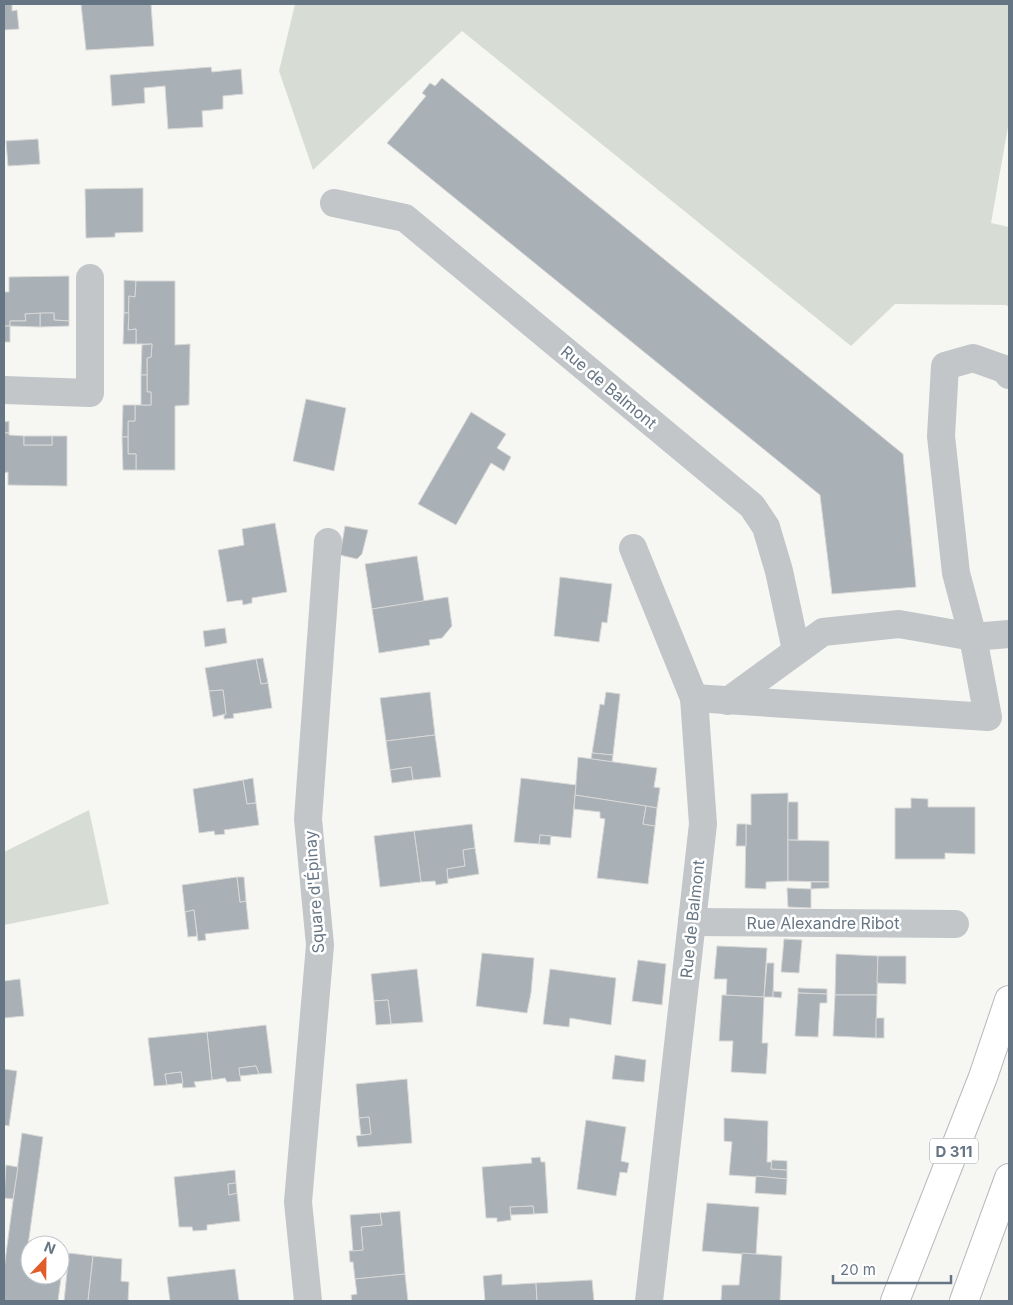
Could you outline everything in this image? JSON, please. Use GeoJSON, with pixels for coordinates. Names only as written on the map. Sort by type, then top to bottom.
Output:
{"type":"FeatureCollection","features":[{"type":"Feature","properties":{"kind":"main road","name":"D 311"},"geometry":{"type":"LineString","coordinates":[[895,1301],[983,1077],[1009,1000]]}},
{"type":"Feature","properties":{"kind":"main road"},"geometry":{"type":"LineString","coordinates":[[964,1301],[1009,1178]]}},
{"type":"Feature","properties":{"kind":"street","name":"Rue de Balmont"},"geometry":{"type":"LineString","coordinates":[[334,203],[405,218],[752,506],[766,526],[779,571],[796,650]]}},
{"type":"Feature","properties":{"kind":"street"},"geometry":{"type":"LineString","coordinates":[[4,390],[90,393],[90,278]]}},
{"type":"Feature","properties":{"kind":"street"},"geometry":{"type":"LineString","coordinates":[[694,698],[988,717],[973,637],[956,573],[941,436],[945,366],[973,358],[1004,369],[1009,374]]}},
{"type":"Feature","properties":{"kind":"street","name":"Square d'Épinay"},"geometry":{"type":"LineString","coordinates":[[308,1301],[298,1202],[320,946],[308,819],[328,542]]}},
{"type":"Feature","properties":{"kind":"street","name":"Rue de Balmont"},"geometry":{"type":"LineString","coordinates":[[632,548],[694,698],[702,824],[649,1301]]}},
{"type":"Feature","properties":{"kind":"street"},"geometry":{"type":"LineString","coordinates":[[728,701],[823,632],[899,624],[973,637],[1009,634]]}},
{"type":"Feature","properties":{"kind":"street","name":"Rue Alexandre Ribot"},"geometry":{"type":"LineString","coordinates":[[692,922],[954,924]]}},
{"type":"Feature","properties":{"kind":"shaded area"},"geometry":{"type":"Polygon","coordinates":[[[295,4],[1009,4],[1009,121],[991,223],[1009,227],[1009,307],[1006,305],[895,304],[851,346],[462,31],[313,170],[279,71],[295,4]]]}},
{"type":"Feature","properties":{"kind":"shaded area"},"geometry":{"type":"Polygon","coordinates":[[[89,810],[109,904],[4,925],[4,852],[89,810]]]}},
{"type":"Feature","properties":{"kind":"building"},"geometry":{"type":"Polygon","coordinates":[[[4,4],[12,4],[12,11],[17,10],[19,29],[4,30],[4,4]]]}},
{"type":"Feature","properties":{"kind":"building"},"geometry":{"type":"Polygon","coordinates":[[[81,4],[151,4],[154,46],[86,50],[81,4]]]}},
{"type":"Feature","properties":{"kind":"building"},"geometry":{"type":"Polygon","coordinates":[[[211,67],[212,72],[241,69],[243,94],[223,96],[223,109],[202,111],[203,127],[168,129],[165,86],[144,88],[145,103],[112,106],[110,75],[211,67]]]}},
{"type":"Feature","properties":{"kind":"building"},"geometry":{"type":"Polygon","coordinates":[[[442,78],[903,454],[916,587],[832,594],[820,495],[387,143],[426,96],[422,93],[430,83],[435,86],[442,78]]]}},
{"type":"Feature","properties":{"kind":"building"},"geometry":{"type":"Polygon","coordinates":[[[38,139],[40,164],[8,166],[6,141],[38,139]]]}},
{"type":"Feature","properties":{"kind":"building"},"geometry":{"type":"Polygon","coordinates":[[[143,188],[143,232],[115,233],[115,237],[86,238],[85,189],[143,188]]]}},
{"type":"Feature","properties":{"kind":"building"},"geometry":{"type":"Polygon","coordinates":[[[69,276],[69,321],[54,320],[54,313],[25,314],[26,321],[10,321],[10,326],[4,326],[4,292],[9,292],[9,277],[69,276]]]}},
{"type":"Feature","properties":{"kind":"building"},"geometry":{"type":"Polygon","coordinates":[[[124,280],[136,281],[135,297],[129,296],[129,313],[124,313],[124,280]]]}},
{"type":"Feature","properties":{"kind":"building"},"geometry":{"type":"Polygon","coordinates":[[[136,281],[175,281],[175,345],[190,344],[189,405],[175,406],[175,470],[136,470],[136,454],[128,454],[128,421],[135,421],[135,405],[151,405],[151,392],[147,392],[147,358],[151,357],[152,344],[136,344],[136,329],[128,330],[129,296],[135,297],[136,281]]]}},
{"type":"Feature","properties":{"kind":"building"},"geometry":{"type":"Polygon","coordinates":[[[40,313],[54,313],[54,320],[69,321],[69,326],[40,327],[40,313]]]}},
{"type":"Feature","properties":{"kind":"building"},"geometry":{"type":"Polygon","coordinates":[[[40,313],[40,327],[10,326],[10,321],[26,321],[25,314],[40,313]]]}},
{"type":"Feature","properties":{"kind":"building"},"geometry":{"type":"Polygon","coordinates":[[[124,313],[129,313],[128,330],[136,329],[136,344],[123,344],[124,313]]]}},
{"type":"Feature","properties":{"kind":"building"},"geometry":{"type":"Polygon","coordinates":[[[4,326],[10,326],[10,342],[4,342],[4,326]]]}},
{"type":"Feature","properties":{"kind":"building"},"geometry":{"type":"Polygon","coordinates":[[[152,344],[151,357],[147,358],[147,375],[141,375],[142,345],[152,344]]]}},
{"type":"Feature","properties":{"kind":"building"},"geometry":{"type":"Polygon","coordinates":[[[141,375],[147,375],[147,392],[151,392],[151,405],[141,405],[141,375]]]}},
{"type":"Feature","properties":{"kind":"building"},"geometry":{"type":"Polygon","coordinates":[[[306,399],[346,408],[334,471],[293,461],[306,399]]]}},
{"type":"Feature","properties":{"kind":"building"},"geometry":{"type":"Polygon","coordinates":[[[123,405],[135,405],[135,421],[128,421],[128,437],[122,437],[123,405]]]}},
{"type":"Feature","properties":{"kind":"building"},"geometry":{"type":"Polygon","coordinates":[[[471,412],[506,434],[497,448],[511,457],[504,471],[491,463],[456,525],[418,504],[471,412]]]}},
{"type":"Feature","properties":{"kind":"building"},"geometry":{"type":"Polygon","coordinates":[[[9,421],[9,433],[4,433],[4,422],[9,421]]]}},
{"type":"Feature","properties":{"kind":"building"},"geometry":{"type":"Polygon","coordinates":[[[4,433],[24,436],[24,445],[52,445],[52,436],[67,436],[67,486],[8,485],[8,472],[4,473],[4,433]]]}},
{"type":"Feature","properties":{"kind":"building"},"geometry":{"type":"Polygon","coordinates":[[[24,436],[52,436],[52,445],[24,445],[24,436]]]}},
{"type":"Feature","properties":{"kind":"building"},"geometry":{"type":"Polygon","coordinates":[[[122,437],[128,437],[128,454],[136,454],[136,470],[123,470],[122,437]]]}},
{"type":"Feature","properties":{"kind":"building"},"geometry":{"type":"Polygon","coordinates":[[[275,523],[287,592],[252,598],[252,603],[243,605],[242,600],[227,602],[218,550],[244,545],[242,529],[275,523]]]}},
{"type":"Feature","properties":{"kind":"building"},"geometry":{"type":"Polygon","coordinates":[[[345,526],[368,530],[362,554],[357,559],[340,555],[345,526]]]}},
{"type":"Feature","properties":{"kind":"building"},"geometry":{"type":"Polygon","coordinates":[[[417,556],[424,601],[372,609],[365,564],[417,556]]]}},
{"type":"Feature","properties":{"kind":"building"},"geometry":{"type":"Polygon","coordinates":[[[560,577],[612,584],[607,623],[602,622],[599,642],[554,636],[560,577]]]}},
{"type":"Feature","properties":{"kind":"building"},"geometry":{"type":"Polygon","coordinates":[[[448,597],[452,626],[442,638],[429,640],[430,645],[379,653],[372,609],[448,597]]]}},
{"type":"Feature","properties":{"kind":"building"},"geometry":{"type":"Polygon","coordinates":[[[225,628],[227,643],[205,647],[203,631],[225,628]]]}},
{"type":"Feature","properties":{"kind":"building"},"geometry":{"type":"Polygon","coordinates":[[[263,658],[268,683],[261,684],[256,659],[263,658]]]}},
{"type":"Feature","properties":{"kind":"building"},"geometry":{"type":"Polygon","coordinates":[[[256,659],[261,684],[268,683],[272,708],[233,714],[234,718],[224,719],[226,714],[223,690],[209,691],[205,668],[256,659]]]}},
{"type":"Feature","properties":{"kind":"building"},"geometry":{"type":"Polygon","coordinates":[[[223,690],[226,714],[213,717],[209,691],[223,690]]]}},
{"type":"Feature","properties":{"kind":"building"},"geometry":{"type":"Polygon","coordinates":[[[430,692],[435,735],[386,741],[380,698],[430,692]]]}},
{"type":"Feature","properties":{"kind":"building"},"geometry":{"type":"Polygon","coordinates":[[[606,692],[620,694],[613,755],[592,753],[600,704],[604,705],[606,692]]]}},
{"type":"Feature","properties":{"kind":"building"},"geometry":{"type":"Polygon","coordinates":[[[435,735],[441,777],[413,780],[411,767],[390,770],[386,741],[435,735]]]}},
{"type":"Feature","properties":{"kind":"building"},"geometry":{"type":"Polygon","coordinates":[[[592,753],[613,755],[612,762],[591,759],[592,753]]]}},
{"type":"Feature","properties":{"kind":"building"},"geometry":{"type":"Polygon","coordinates":[[[578,757],[657,768],[654,787],[660,788],[657,808],[575,795],[578,757]]]}},
{"type":"Feature","properties":{"kind":"building"},"geometry":{"type":"Polygon","coordinates":[[[411,767],[413,780],[392,783],[390,770],[411,767]]]}},
{"type":"Feature","properties":{"kind":"building"},"geometry":{"type":"Polygon","coordinates":[[[253,778],[256,803],[247,804],[243,780],[253,778]]]}},
{"type":"Feature","properties":{"kind":"building"},"geometry":{"type":"Polygon","coordinates":[[[521,778],[576,785],[571,838],[540,835],[539,844],[514,842],[521,778]]]}},
{"type":"Feature","properties":{"kind":"building"},"geometry":{"type":"Polygon","coordinates":[[[243,780],[247,804],[256,803],[259,825],[224,830],[225,834],[215,835],[214,831],[199,833],[193,789],[243,780]]]}},
{"type":"Feature","properties":{"kind":"building"},"geometry":{"type":"Polygon","coordinates":[[[788,793],[788,881],[766,882],[766,889],[745,888],[746,824],[751,825],[751,794],[788,793]]]}},
{"type":"Feature","properties":{"kind":"building"},"geometry":{"type":"Polygon","coordinates":[[[575,795],[646,806],[643,824],[655,826],[648,884],[597,878],[605,819],[600,818],[600,812],[574,809],[575,795]]]}},
{"type":"Feature","properties":{"kind":"building"},"geometry":{"type":"Polygon","coordinates":[[[911,798],[928,799],[928,807],[975,807],[975,854],[945,853],[945,859],[895,859],[895,808],[911,808],[911,798]]]}},
{"type":"Feature","properties":{"kind":"building"},"geometry":{"type":"Polygon","coordinates":[[[788,802],[798,802],[798,840],[788,840],[788,802]]]}},
{"type":"Feature","properties":{"kind":"building"},"geometry":{"type":"Polygon","coordinates":[[[646,806],[657,808],[655,826],[643,824],[646,806]]]}},
{"type":"Feature","properties":{"kind":"building"},"geometry":{"type":"Polygon","coordinates":[[[472,824],[475,848],[463,850],[465,866],[447,869],[448,883],[436,885],[435,881],[421,882],[414,831],[472,824]]]}},
{"type":"Feature","properties":{"kind":"building"},"geometry":{"type":"Polygon","coordinates":[[[737,824],[746,824],[746,846],[736,846],[737,824]]]}},
{"type":"Feature","properties":{"kind":"building"},"geometry":{"type":"Polygon","coordinates":[[[414,831],[421,882],[380,887],[374,836],[414,831]]]}},
{"type":"Feature","properties":{"kind":"building"},"geometry":{"type":"Polygon","coordinates":[[[540,835],[551,836],[550,845],[539,844],[540,835]]]}},
{"type":"Feature","properties":{"kind":"building"},"geometry":{"type":"Polygon","coordinates":[[[788,840],[829,841],[829,882],[788,881],[788,840]]]}},
{"type":"Feature","properties":{"kind":"building"},"geometry":{"type":"Polygon","coordinates":[[[475,848],[479,874],[448,879],[447,869],[465,866],[463,850],[475,848]]]}},
{"type":"Feature","properties":{"kind":"building"},"geometry":{"type":"Polygon","coordinates":[[[237,877],[240,902],[246,901],[249,929],[205,934],[206,940],[198,941],[194,910],[185,912],[182,885],[237,877]]]}},
{"type":"Feature","properties":{"kind":"building"},"geometry":{"type":"Polygon","coordinates":[[[237,877],[244,877],[246,901],[240,902],[237,877]]]}},
{"type":"Feature","properties":{"kind":"building"},"geometry":{"type":"Polygon","coordinates":[[[811,882],[829,882],[829,888],[811,889],[811,882]]]}},
{"type":"Feature","properties":{"kind":"building"},"geometry":{"type":"Polygon","coordinates":[[[787,888],[811,889],[811,908],[788,907],[787,888]]]}},
{"type":"Feature","properties":{"kind":"building"},"geometry":{"type":"Polygon","coordinates":[[[194,910],[197,936],[188,937],[185,912],[194,910]]]}},
{"type":"Feature","properties":{"kind":"building"},"geometry":{"type":"Polygon","coordinates":[[[784,939],[802,940],[799,973],[781,972],[784,939]]]}},
{"type":"Feature","properties":{"kind":"building"},"geometry":{"type":"Polygon","coordinates":[[[717,946],[767,948],[764,997],[726,995],[727,979],[714,979],[717,946]]]}},
{"type":"Feature","properties":{"kind":"building"},"geometry":{"type":"Polygon","coordinates":[[[482,953],[534,958],[527,1013],[476,1006],[482,953]]]}},
{"type":"Feature","properties":{"kind":"building"},"geometry":{"type":"Polygon","coordinates":[[[836,954],[878,956],[877,995],[835,995],[836,954]]]}},
{"type":"Feature","properties":{"kind":"building"},"geometry":{"type":"Polygon","coordinates":[[[878,956],[906,956],[906,984],[877,983],[878,956]]]}},
{"type":"Feature","properties":{"kind":"building"},"geometry":{"type":"Polygon","coordinates":[[[638,960],[666,964],[662,1005],[632,1001],[638,960]]]}},
{"type":"Feature","properties":{"kind":"building"},"geometry":{"type":"Polygon","coordinates":[[[767,963],[774,963],[773,997],[764,997],[767,963]]]}},
{"type":"Feature","properties":{"kind":"building"},"geometry":{"type":"Polygon","coordinates":[[[417,969],[423,1022],[391,1024],[388,1000],[374,1001],[371,974],[417,969]]]}},
{"type":"Feature","properties":{"kind":"building"},"geometry":{"type":"Polygon","coordinates":[[[550,969],[616,978],[611,1025],[570,1018],[569,1027],[543,1024],[550,969]]]}},
{"type":"Feature","properties":{"kind":"building"},"geometry":{"type":"Polygon","coordinates":[[[20,979],[24,1016],[4,1018],[4,981],[20,979]]]}},
{"type":"Feature","properties":{"kind":"building"},"geometry":{"type":"Polygon","coordinates":[[[798,988],[827,989],[827,994],[798,993],[798,988]]]}},
{"type":"Feature","properties":{"kind":"building"},"geometry":{"type":"Polygon","coordinates":[[[773,991],[782,992],[781,998],[773,997],[773,991]]]}},
{"type":"Feature","properties":{"kind":"building"},"geometry":{"type":"Polygon","coordinates":[[[798,993],[827,994],[827,1003],[820,1003],[818,1037],[795,1036],[798,993]]]}},
{"type":"Feature","properties":{"kind":"building"},"geometry":{"type":"Polygon","coordinates":[[[722,995],[764,997],[762,1043],[768,1043],[766,1074],[731,1072],[733,1041],[719,1041],[722,995]]]}},
{"type":"Feature","properties":{"kind":"building"},"geometry":{"type":"Polygon","coordinates":[[[835,995],[877,995],[876,1038],[833,1036],[835,995]]]}},
{"type":"Feature","properties":{"kind":"building"},"geometry":{"type":"Polygon","coordinates":[[[388,1000],[391,1024],[376,1025],[374,1001],[388,1000]]]}},
{"type":"Feature","properties":{"kind":"building"},"geometry":{"type":"Polygon","coordinates":[[[876,1018],[884,1018],[884,1038],[876,1038],[876,1018]]]}},
{"type":"Feature","properties":{"kind":"building"},"geometry":{"type":"Polygon","coordinates":[[[266,1025],[272,1073],[259,1074],[256,1066],[239,1068],[241,1081],[227,1082],[225,1078],[212,1080],[207,1032],[266,1025]]]}},
{"type":"Feature","properties":{"kind":"building"},"geometry":{"type":"Polygon","coordinates":[[[207,1032],[212,1080],[194,1082],[196,1087],[183,1088],[181,1072],[165,1074],[167,1085],[154,1086],[148,1038],[207,1032]]]}},
{"type":"Feature","properties":{"kind":"building"},"geometry":{"type":"Polygon","coordinates":[[[615,1055],[646,1060],[644,1082],[612,1079],[615,1055]]]}},
{"type":"Feature","properties":{"kind":"building"},"geometry":{"type":"Polygon","coordinates":[[[256,1066],[259,1074],[240,1076],[239,1068],[256,1066]]]}},
{"type":"Feature","properties":{"kind":"building"},"geometry":{"type":"Polygon","coordinates":[[[4,1069],[17,1071],[9,1126],[4,1125],[4,1069]]]}},
{"type":"Feature","properties":{"kind":"building"},"geometry":{"type":"Polygon","coordinates":[[[181,1072],[183,1083],[167,1085],[165,1074],[181,1072]]]}},
{"type":"Feature","properties":{"kind":"building"},"geometry":{"type":"Polygon","coordinates":[[[407,1079],[412,1143],[358,1147],[356,1136],[371,1134],[369,1117],[359,1118],[356,1084],[407,1079]]]}},
{"type":"Feature","properties":{"kind":"building"},"geometry":{"type":"Polygon","coordinates":[[[369,1117],[371,1134],[361,1135],[359,1118],[369,1117]]]}},
{"type":"Feature","properties":{"kind":"building"},"geometry":{"type":"Polygon","coordinates":[[[724,1118],[768,1121],[767,1162],[772,1162],[771,1169],[787,1170],[787,1179],[729,1175],[732,1142],[724,1141],[724,1118]]]}},
{"type":"Feature","properties":{"kind":"building"},"geometry":{"type":"Polygon","coordinates":[[[586,1120],[626,1127],[621,1161],[629,1163],[627,1173],[620,1172],[616,1196],[577,1189],[586,1120]]]}},
{"type":"Feature","properties":{"kind":"building"},"geometry":{"type":"Polygon","coordinates":[[[22,1133],[43,1137],[29,1235],[20,1235],[20,1285],[60,1285],[58,1301],[4,1301],[4,1269],[22,1133]]]}},
{"type":"Feature","properties":{"kind":"building"},"geometry":{"type":"Polygon","coordinates":[[[540,1157],[541,1162],[545,1162],[548,1213],[534,1214],[533,1206],[510,1207],[511,1220],[497,1222],[497,1218],[486,1218],[482,1167],[532,1163],[531,1158],[540,1157]]]}},
{"type":"Feature","properties":{"kind":"building"},"geometry":{"type":"Polygon","coordinates":[[[772,1160],[787,1161],[787,1170],[771,1169],[772,1160]]]}},
{"type":"Feature","properties":{"kind":"building"},"geometry":{"type":"Polygon","coordinates":[[[6,1165],[18,1167],[13,1199],[4,1198],[6,1165]]]}},
{"type":"Feature","properties":{"kind":"building"},"geometry":{"type":"Polygon","coordinates":[[[235,1170],[236,1183],[228,1184],[229,1195],[237,1193],[240,1221],[207,1225],[207,1230],[193,1231],[192,1227],[179,1227],[174,1177],[235,1170]]]}},
{"type":"Feature","properties":{"kind":"building"},"geometry":{"type":"Polygon","coordinates":[[[756,1176],[787,1179],[786,1195],[755,1193],[756,1176]]]}},
{"type":"Feature","properties":{"kind":"building"},"geometry":{"type":"Polygon","coordinates":[[[236,1183],[237,1193],[229,1195],[228,1184],[236,1183]]]}},
{"type":"Feature","properties":{"kind":"building"},"geometry":{"type":"Polygon","coordinates":[[[707,1203],[759,1207],[756,1255],[702,1251],[707,1203]]]}},
{"type":"Feature","properties":{"kind":"building"},"geometry":{"type":"Polygon","coordinates":[[[533,1206],[534,1214],[511,1215],[510,1207],[533,1206]]]}},
{"type":"Feature","properties":{"kind":"building"},"geometry":{"type":"Polygon","coordinates":[[[400,1211],[405,1274],[355,1279],[353,1262],[350,1262],[349,1251],[363,1250],[361,1227],[382,1225],[380,1213],[400,1211]]]}},
{"type":"Feature","properties":{"kind":"building"},"geometry":{"type":"Polygon","coordinates":[[[380,1213],[382,1225],[361,1227],[363,1250],[353,1251],[350,1215],[380,1213]]]}},
{"type":"Feature","properties":{"kind":"building"},"geometry":{"type":"Polygon","coordinates":[[[70,1253],[93,1256],[88,1301],[64,1301],[66,1285],[70,1285],[70,1253]]]}},
{"type":"Feature","properties":{"kind":"building"},"geometry":{"type":"Polygon","coordinates":[[[742,1253],[782,1256],[780,1301],[721,1301],[722,1285],[739,1285],[742,1253]]]}},
{"type":"Feature","properties":{"kind":"building"},"geometry":{"type":"Polygon","coordinates":[[[93,1256],[122,1259],[121,1281],[129,1282],[128,1301],[88,1301],[93,1256]]]}},
{"type":"Feature","properties":{"kind":"building"},"geometry":{"type":"Polygon","coordinates":[[[235,1269],[239,1301],[170,1301],[167,1277],[235,1269]]]}},
{"type":"Feature","properties":{"kind":"building"},"geometry":{"type":"Polygon","coordinates":[[[405,1274],[408,1301],[352,1301],[351,1295],[357,1294],[355,1279],[405,1274]]]}},
{"type":"Feature","properties":{"kind":"building"},"geometry":{"type":"Polygon","coordinates":[[[502,1274],[502,1285],[536,1283],[537,1301],[485,1301],[483,1276],[502,1274]]]}},
{"type":"Feature","properties":{"kind":"building"},"geometry":{"type":"Polygon","coordinates":[[[592,1280],[594,1301],[537,1301],[536,1283],[592,1280]]]}}]}
